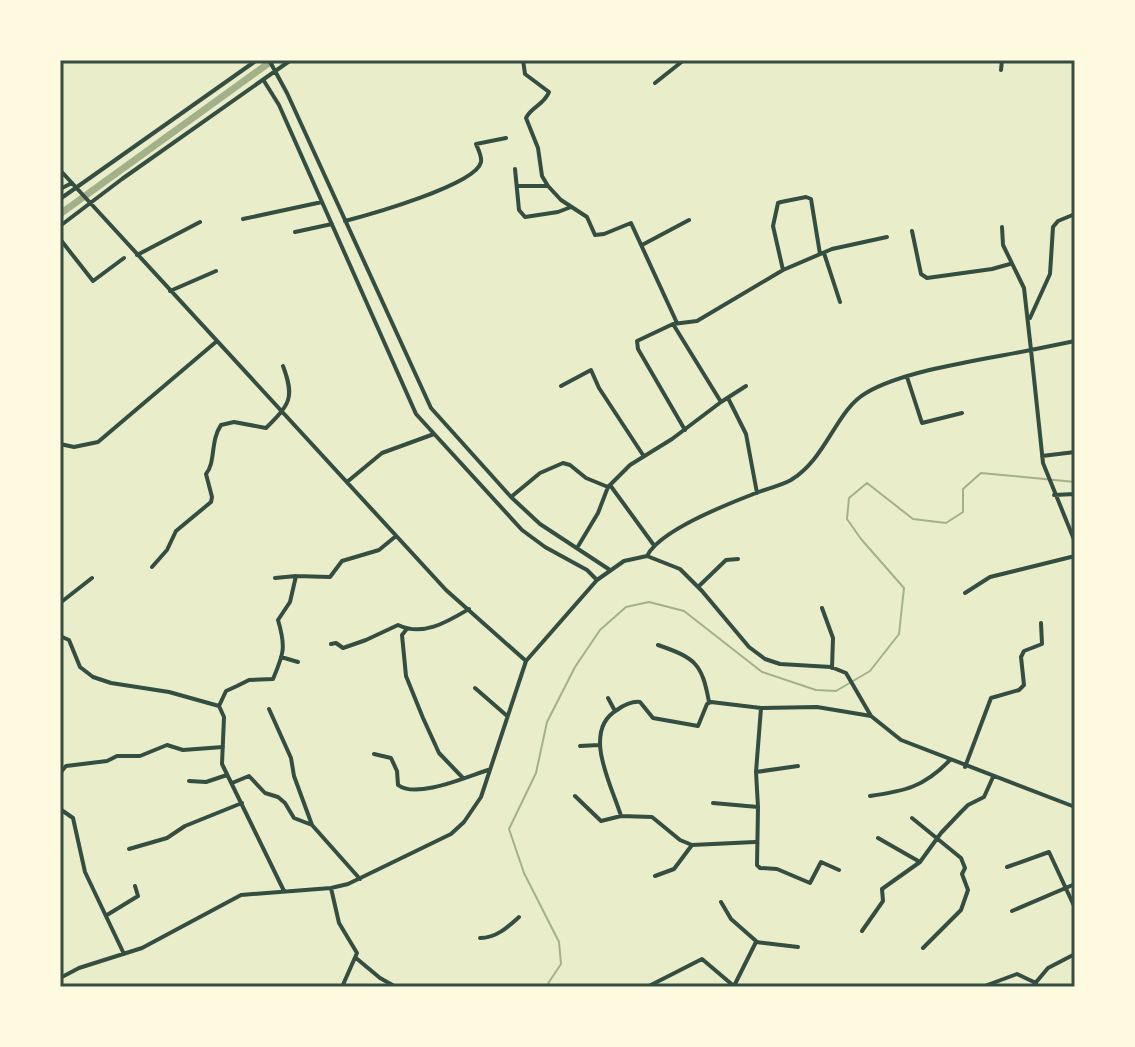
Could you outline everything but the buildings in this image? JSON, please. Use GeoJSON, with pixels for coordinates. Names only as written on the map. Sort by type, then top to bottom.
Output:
{"type":"FeatureCollection","features":[{"type":"Feature","properties":{"kind":"street"},"geometry":{"type":"LineString","coordinates":[[60,199],[257,60]]}},
{"type":"Feature","properties":{"kind":"street"},"geometry":{"type":"LineString","coordinates":[[269,60],[431,408],[511,497],[540,524],[610,570]]}},
{"type":"Feature","properties":{"kind":"street"},"geometry":{"type":"LineString","coordinates":[[60,226],[291,60]]}},
{"type":"Feature","properties":{"kind":"street"},"geometry":{"type":"LineString","coordinates":[[523,60],[525,74],[549,92],[541,104],[528,112],[526,118],[538,148],[541,174],[554,194],[589,219],[595,235],[631,223],[675,323],[721,402]]}},
{"type":"Feature","properties":{"kind":"street"},"geometry":{"type":"LineString","coordinates":[[655,83],[684,60]]}},
{"type":"Feature","properties":{"kind":"street"},"geometry":{"type":"LineString","coordinates":[[1001,70],[1002,60]]}},
{"type":"Feature","properties":{"kind":"street"},"geometry":{"type":"LineString","coordinates":[[264,81],[279,105],[416,414],[522,530],[545,547],[587,570],[597,580]]}},
{"type":"Feature","properties":{"kind":"street"},"geometry":{"type":"LineString","coordinates":[[345,221],[434,193],[476,170],[481,164],[476,144],[506,138]]}},
{"type":"Feature","properties":{"kind":"street"},"geometry":{"type":"LineString","coordinates":[[515,169],[519,210],[525,217],[572,207]]}},
{"type":"Feature","properties":{"kind":"street"},"geometry":{"type":"LineString","coordinates":[[60,170],[446,590],[526,661]]}},
{"type":"Feature","properties":{"kind":"street"},"geometry":{"type":"LineString","coordinates":[[60,189],[72,183]]}},
{"type":"Feature","properties":{"kind":"street"},"geometry":{"type":"LineString","coordinates":[[519,186],[548,186]]}},
{"type":"Feature","properties":{"kind":"street"},"geometry":{"type":"LineString","coordinates":[[783,270],[773,226],[778,203],[806,197],[811,199],[822,254],[840,302]]}},
{"type":"Feature","properties":{"kind":"street"},"geometry":{"type":"LineString","coordinates":[[243,219],[322,202]]}},
{"type":"Feature","properties":{"kind":"street"},"geometry":{"type":"LineString","coordinates":[[1029,320],[1050,274],[1053,227],[1058,221],[1075,214]]}},
{"type":"Feature","properties":{"kind":"street"},"geometry":{"type":"LineString","coordinates":[[642,245],[689,220]]}},
{"type":"Feature","properties":{"kind":"street"},"geometry":{"type":"LineString","coordinates":[[137,255],[200,222]]}},
{"type":"Feature","properties":{"kind":"street"},"geometry":{"type":"LineString","coordinates":[[295,232],[332,224]]}},
{"type":"Feature","properties":{"kind":"street"},"geometry":{"type":"LineString","coordinates":[[1002,227],[1003,245],[1024,288],[1043,463],[1075,542]]}},
{"type":"Feature","properties":{"kind":"street"},"geometry":{"type":"LineString","coordinates":[[912,231],[921,274],[927,278],[1010,264]]}},
{"type":"Feature","properties":{"kind":"street"},"geometry":{"type":"LineString","coordinates":[[685,430],[637,345],[641,339],[675,323],[697,321],[783,270],[843,245],[887,237]]}},
{"type":"Feature","properties":{"kind":"street"},"geometry":{"type":"LineString","coordinates":[[60,239],[93,281],[124,258]]}},
{"type":"Feature","properties":{"kind":"street"},"geometry":{"type":"LineString","coordinates":[[170,291],[216,271]]}},
{"type":"Feature","properties":{"kind":"street"},"geometry":{"type":"LineString","coordinates":[[60,444],[74,447],[98,442],[217,341]]}},
{"type":"Feature","properties":{"kind":"street"},"geometry":{"type":"LineString","coordinates":[[647,556],[654,545],[703,517],[785,483],[808,467],[862,395],[907,377],[1075,341]]}},
{"type":"Feature","properties":{"kind":"street"},"geometry":{"type":"LineString","coordinates":[[152,567],[167,550],[176,531],[211,502],[206,474],[210,469],[216,433],[221,425],[234,422],[266,428],[281,411],[291,394],[283,366]]}},
{"type":"Feature","properties":{"kind":"street"},"geometry":{"type":"LineString","coordinates":[[561,386],[591,370],[599,388],[643,455]]}},
{"type":"Feature","properties":{"kind":"street"},"geometry":{"type":"LineString","coordinates":[[907,377],[922,423],[962,413]]}},
{"type":"Feature","properties":{"kind":"street"},"geometry":{"type":"LineString","coordinates":[[577,548],[598,513],[609,486],[643,455],[685,430],[746,386]]}},
{"type":"Feature","properties":{"kind":"street"},"geometry":{"type":"LineString","coordinates":[[728,398],[746,434],[757,493]]}},
{"type":"Feature","properties":{"kind":"street"},"geometry":{"type":"LineString","coordinates":[[347,482],[382,453],[434,434]]}},
{"type":"Feature","properties":{"kind":"street"},"geometry":{"type":"LineString","coordinates":[[1042,456],[1075,452]]}},
{"type":"Feature","properties":{"kind":"street"},"geometry":{"type":"LineString","coordinates":[[511,497],[540,473],[563,463],[570,465],[586,478],[609,486],[654,545]]}},
{"type":"Feature","properties":{"kind":"street"},"geometry":{"type":"LineString","coordinates":[[1054,495],[1075,494]]}},
{"type":"Feature","properties":{"kind":"street"},"geometry":{"type":"LineString","coordinates":[[275,578],[330,577],[342,561],[379,550],[396,536]]}},
{"type":"Feature","properties":{"kind":"street"},"geometry":{"type":"LineString","coordinates":[[60,978],[79,968],[151,944],[235,897],[254,892],[331,888],[360,879],[459,827],[479,802],[526,661],[597,580],[624,561],[647,556],[680,569],[749,647],[765,659],[780,664],[832,668],[846,673],[871,716],[901,740],[1075,807]]}},
{"type":"Feature","properties":{"kind":"street"},"geometry":{"type":"LineString","coordinates":[[965,593],[990,577],[1075,556]]}},
{"type":"Feature","properties":{"kind":"street"},"geometry":{"type":"LineString","coordinates":[[698,587],[726,560],[738,559]]}},
{"type":"Feature","properties":{"kind":"street"},"geometry":{"type":"LineString","coordinates":[[284,891],[222,764],[224,717],[219,706],[226,691],[249,680],[273,679],[284,637],[278,620],[290,602],[296,576]]}},
{"type":"Feature","properties":{"kind":"street"},"geometry":{"type":"LineString","coordinates":[[60,603],[92,578]]}},
{"type":"Feature","properties":{"kind":"street"},"geometry":{"type":"LineString","coordinates":[[822,608],[833,638],[832,668]]}},
{"type":"Feature","properties":{"kind":"street"},"geometry":{"type":"LineString","coordinates":[[331,644],[336,643],[343,648],[398,625],[406,630],[426,629],[444,624],[469,609]]}},
{"type":"Feature","properties":{"kind":"street"},"geometry":{"type":"LineString","coordinates":[[965,767],[991,698],[1019,690],[1024,685],[1022,654],[1042,644],[1041,623]]}},
{"type":"Feature","properties":{"kind":"street"},"geometry":{"type":"LineString","coordinates":[[406,630],[402,635],[406,676],[435,744],[444,759],[463,778]]}},
{"type":"Feature","properties":{"kind":"street"},"geometry":{"type":"LineString","coordinates":[[60,636],[69,640],[80,667],[93,677],[111,683],[169,692],[219,706]]}},
{"type":"Feature","properties":{"kind":"street"},"geometry":{"type":"LineString","coordinates":[[621,816],[599,745],[606,718],[634,701],[640,702],[653,718],[698,726],[709,702],[701,670],[681,653],[658,645]]}},
{"type":"Feature","properties":{"kind":"street"},"geometry":{"type":"LineString","coordinates":[[281,657],[298,662]]}},
{"type":"Feature","properties":{"kind":"street"},"geometry":{"type":"LineString","coordinates":[[475,688],[506,715]]}},
{"type":"Feature","properties":{"kind":"street"},"geometry":{"type":"LineString","coordinates":[[608,698],[615,711]]}},
{"type":"Feature","properties":{"kind":"street"},"geometry":{"type":"LineString","coordinates":[[709,702],[761,708],[817,707],[871,716]]}},
{"type":"Feature","properties":{"kind":"street"},"geometry":{"type":"LineString","coordinates":[[761,708],[756,772],[755,861],[760,868],[777,869],[810,883],[821,862],[839,870]]}},
{"type":"Feature","properties":{"kind":"street"},"geometry":{"type":"LineString","coordinates":[[269,709],[291,758],[297,786],[312,825],[360,879]]}},
{"type":"Feature","properties":{"kind":"street"},"geometry":{"type":"LineString","coordinates":[[60,773],[66,766],[107,761],[117,756],[140,756],[167,745],[183,750],[223,747]]}},
{"type":"Feature","properties":{"kind":"street"},"geometry":{"type":"LineString","coordinates":[[580,746],[599,745]]}},
{"type":"Feature","properties":{"kind":"street"},"geometry":{"type":"LineString","coordinates":[[374,754],[393,759],[398,785],[405,790],[426,789],[489,770]]}},
{"type":"Feature","properties":{"kind":"street"},"geometry":{"type":"LineString","coordinates":[[870,796],[906,791],[929,778],[950,760]]}},
{"type":"Feature","properties":{"kind":"street"},"geometry":{"type":"LineString","coordinates":[[756,772],[798,766]]}},
{"type":"Feature","properties":{"kind":"street"},"geometry":{"type":"LineString","coordinates":[[189,781],[206,782],[227,775]]}},
{"type":"Feature","properties":{"kind":"street"},"geometry":{"type":"LineString","coordinates":[[232,783],[249,776],[265,793],[285,803],[294,818],[312,825]]}},
{"type":"Feature","properties":{"kind":"street"},"geometry":{"type":"LineString","coordinates":[[862,931],[883,901],[882,889],[920,862],[968,805],[984,797],[993,777]]}},
{"type":"Feature","properties":{"kind":"street"},"geometry":{"type":"LineString","coordinates":[[575,796],[601,821],[621,816],[652,817],[680,840],[692,845],[755,842]]}},
{"type":"Feature","properties":{"kind":"street"},"geometry":{"type":"LineString","coordinates":[[129,849],[167,838],[185,826],[242,803]]}},
{"type":"Feature","properties":{"kind":"street"},"geometry":{"type":"LineString","coordinates":[[713,803],[758,807]]}},
{"type":"Feature","properties":{"kind":"street"},"geometry":{"type":"LineString","coordinates":[[60,809],[73,818],[85,872],[124,954]]}},
{"type":"Feature","properties":{"kind":"street"},"geometry":{"type":"LineString","coordinates":[[912,818],[955,851],[965,864],[962,874],[968,896],[961,910],[923,948]]}},
{"type":"Feature","properties":{"kind":"street"},"geometry":{"type":"LineString","coordinates":[[878,838],[920,862]]}},
{"type":"Feature","properties":{"kind":"street"},"geometry":{"type":"LineString","coordinates":[[655,876],[674,869],[692,845]]}},
{"type":"Feature","properties":{"kind":"street"},"geometry":{"type":"LineString","coordinates":[[1007,867],[1049,852],[1075,908]]}},
{"type":"Feature","properties":{"kind":"street"},"geometry":{"type":"LineString","coordinates":[[1012,911],[1075,884]]}},
{"type":"Feature","properties":{"kind":"street"},"geometry":{"type":"LineString","coordinates":[[107,915],[138,896],[135,886]]}},
{"type":"Feature","properties":{"kind":"street"},"geometry":{"type":"LineString","coordinates":[[331,888],[336,915],[356,950],[356,958],[342,987]]}},
{"type":"Feature","properties":{"kind":"street"},"geometry":{"type":"LineString","coordinates":[[721,902],[731,919],[756,942],[798,947]]}},
{"type":"Feature","properties":{"kind":"street"},"geometry":{"type":"LineString","coordinates":[[480,938],[497,934],[519,917]]}},
{"type":"Feature","properties":{"kind":"street"},"geometry":{"type":"LineString","coordinates":[[647,987],[702,959],[734,986],[756,942]]}},
{"type":"Feature","properties":{"kind":"street"},"geometry":{"type":"LineString","coordinates":[[982,987],[1017,974],[1034,985],[1053,964],[1075,954]]}},
{"type":"Feature","properties":{"kind":"street"},"geometry":{"type":"LineString","coordinates":[[356,958],[396,987]]}},
{"type":"Feature","properties":{"kind":"waterway"},"geometry":{"type":"LineString","coordinates":[[60,214],[273,60]]}},
{"type":"Feature","properties":{"kind":"waterway"},"geometry":{"type":"LineString","coordinates":[[541,987],[547,985],[561,964],[559,942],[524,873],[509,829],[536,773],[547,722],[575,667],[600,630],[626,607],[649,602],[684,611],[762,672],[816,690],[836,691],[870,671],[899,634],[904,588],[847,519],[849,498],[867,483],[913,519],[946,523],[963,512],[963,489],[981,473],[1075,482]]}}]}
